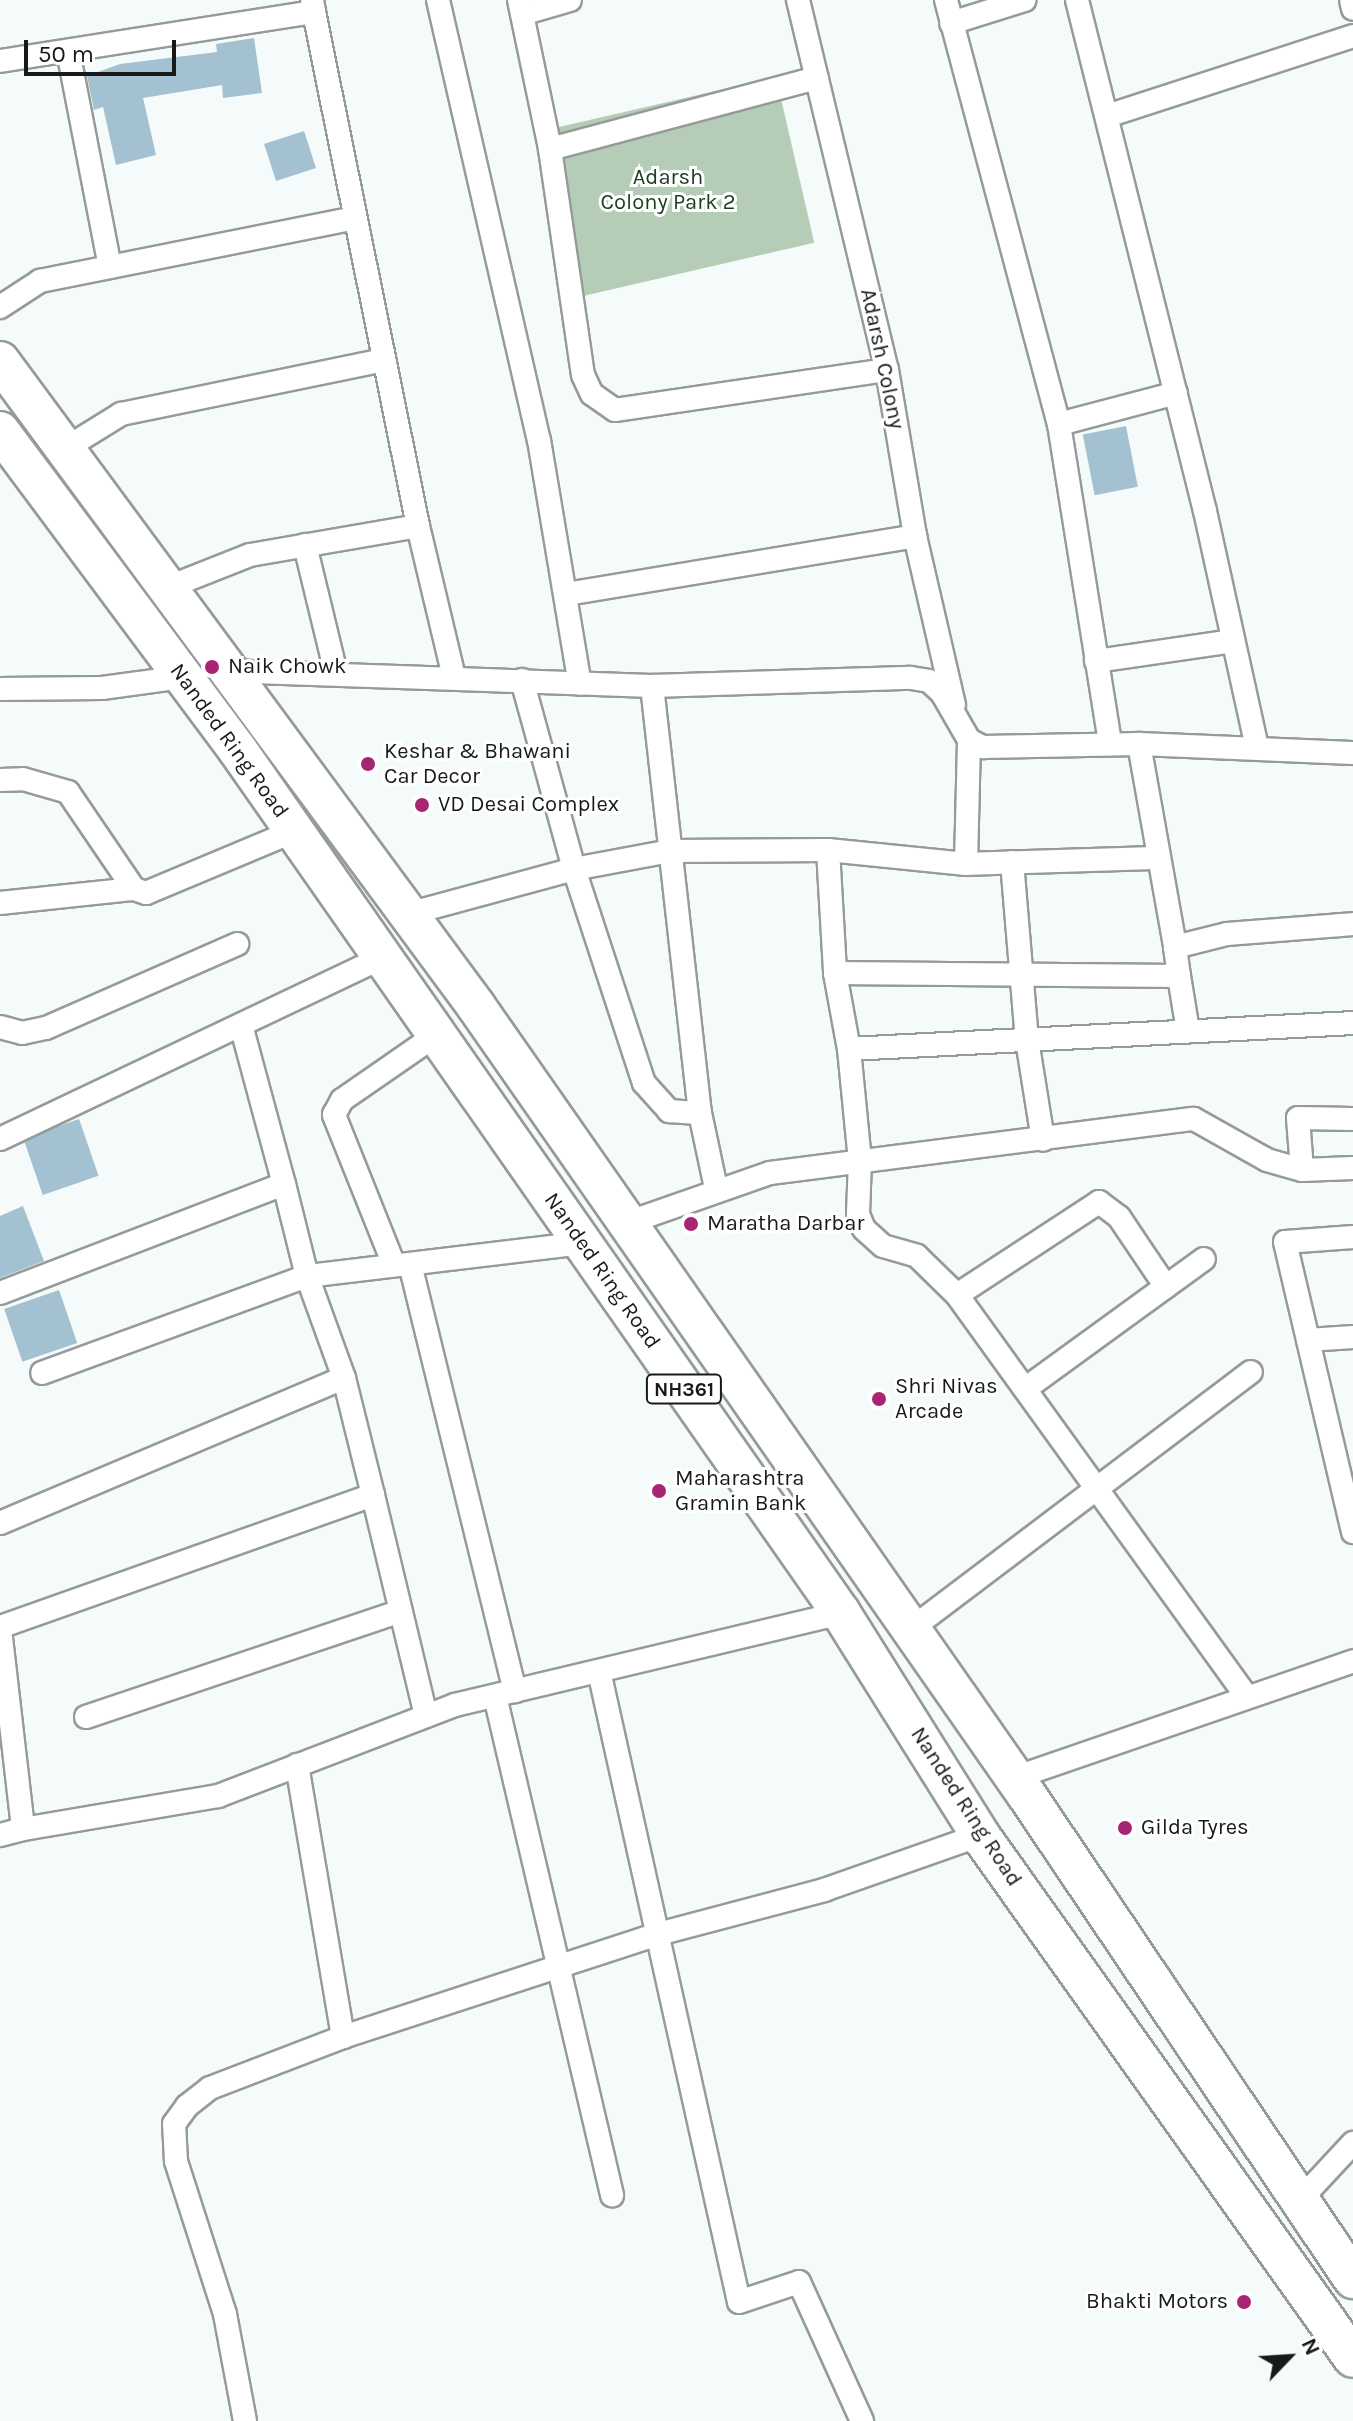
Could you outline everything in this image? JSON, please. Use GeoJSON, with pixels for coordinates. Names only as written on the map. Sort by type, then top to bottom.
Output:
{"type":"FeatureCollection","features":[{"type":"Feature","properties":{"kind":"highway","name":"NH361"},"geometry":{"type":"LineString","coordinates":[[0,361],[408,914],[911,1629],[1300,2200],[1349,2264]]}},
{"type":"Feature","properties":{"kind":"highway","name":"Nanded Ring Road"},"geometry":{"type":"LineString","coordinates":[[0,431],[294,831],[841,1613],[980,1835],[1353,2358]]}},
{"type":"Feature","properties":{"kind":"street"},"geometry":{"type":"LineString","coordinates":[[438,0],[539,440],[580,684]]}},
{"type":"Feature","properties":{"kind":"street"},"geometry":{"type":"LineString","coordinates":[[570,0],[521,7],[550,149],[583,375],[602,403],[615,410],[887,370]]}},
{"type":"Feature","properties":{"kind":"street","name":"Adarsh Colony"},"geometry":{"type":"LineString","coordinates":[[798,0],[887,370],[915,536],[957,720]]}},
{"type":"Feature","properties":{"kind":"street"},"geometry":{"type":"LineString","coordinates":[[946,0],[1059,424],[1110,744]]}},
{"type":"Feature","properties":{"kind":"street"},"geometry":{"type":"LineString","coordinates":[[951,23],[1025,0]]}},
{"type":"Feature","properties":{"kind":"street"},"geometry":{"type":"LineString","coordinates":[[1077,0],[1176,393],[1257,748]]}},
{"type":"Feature","properties":{"kind":"street"},"geometry":{"type":"LineString","coordinates":[[1351,0],[1353,9]]}},
{"type":"Feature","properties":{"kind":"street"},"geometry":{"type":"LineString","coordinates":[[0,61],[313,6],[383,360],[454,677]]}},
{"type":"Feature","properties":{"kind":"street"},"geometry":{"type":"LineString","coordinates":[[1107,116],[1353,36]]}},
{"type":"Feature","properties":{"kind":"street"},"geometry":{"type":"LineString","coordinates":[[68,51],[110,267]]}},
{"type":"Feature","properties":{"kind":"street"},"geometry":{"type":"LineString","coordinates":[[550,149],[817,78]]}},
{"type":"Feature","properties":{"kind":"street"},"geometry":{"type":"LineString","coordinates":[[0,307],[40,281],[354,218]]}},
{"type":"Feature","properties":{"kind":"street"},"geometry":{"type":"LineString","coordinates":[[66,448],[121,414],[383,360]]}},
{"type":"Feature","properties":{"kind":"street"},"geometry":{"type":"LineString","coordinates":[[1059,424],[1176,393]]}},
{"type":"Feature","properties":{"kind":"street"},"geometry":{"type":"LineString","coordinates":[[169,587],[250,555],[418,526]]}},
{"type":"Feature","properties":{"kind":"street"},"geometry":{"type":"LineString","coordinates":[[566,594],[915,536]]}},
{"type":"Feature","properties":{"kind":"street"},"geometry":{"type":"LineString","coordinates":[[305,545],[336,673]]}},
{"type":"Feature","properties":{"kind":"street"},"geometry":{"type":"LineString","coordinates":[[1096,661],[1233,641]]}},
{"type":"Feature","properties":{"kind":"street"},"geometry":{"type":"LineString","coordinates":[[0,689],[102,688],[230,670],[652,686],[911,678],[929,681],[942,693],[969,740],[966,864]]}},
{"type":"Feature","properties":{"kind":"street"},"geometry":{"type":"LineString","coordinates":[[522,680],[574,869],[644,1083],[669,1111],[700,1113]]}},
{"type":"Feature","properties":{"kind":"street"},"geometry":{"type":"LineString","coordinates":[[652,686],[700,1113],[716,1188]]}},
{"type":"Feature","properties":{"kind":"street"},"geometry":{"type":"LineString","coordinates":[[969,740],[983,747],[1139,744],[1353,753]]}},
{"type":"Feature","properties":{"kind":"street"},"geometry":{"type":"LineString","coordinates":[[1139,744],[1188,1031]]}},
{"type":"Feature","properties":{"kind":"street"},"geometry":{"type":"LineString","coordinates":[[0,780],[23,779],[68,792],[134,889]]}},
{"type":"Feature","properties":{"kind":"street"},"geometry":{"type":"LineString","coordinates":[[0,903],[134,889],[163,889],[294,831]]}},
{"type":"Feature","properties":{"kind":"street"},"geometry":{"type":"LineString","coordinates":[[408,914],[574,869],[670,851],[828,850],[966,864],[1159,858]]}},
{"type":"Feature","properties":{"kind":"street"},"geometry":{"type":"LineString","coordinates":[[828,850],[835,973],[849,1049],[860,1161],[858,1214],[864,1229],[883,1246],[917,1256],[957,1295],[1245,1694]]}},
{"type":"Feature","properties":{"kind":"street"},"geometry":{"type":"LineString","coordinates":[[1012,862],[1027,1040],[1043,1140]]}},
{"type":"Feature","properties":{"kind":"street"},"geometry":{"type":"LineString","coordinates":[[1175,947],[1227,934],[1353,924]]}},
{"type":"Feature","properties":{"kind":"street"},"geometry":{"type":"LineString","coordinates":[[0,1027],[22,1033],[46,1028],[237,944]]}},
{"type":"Feature","properties":{"kind":"street"},"geometry":{"type":"LineString","coordinates":[[0,1139],[382,958]]}},
{"type":"Feature","properties":{"kind":"street"},"geometry":{"type":"LineString","coordinates":[[835,973],[1179,976]]}},
{"type":"Feature","properties":{"kind":"street"},"geometry":{"type":"LineString","coordinates":[[849,1049],[1353,1023]]}},
{"type":"Feature","properties":{"kind":"street"},"geometry":{"type":"LineString","coordinates":[[241,1025],[307,1276],[344,1378],[426,1716]]}},
{"type":"Feature","properties":{"kind":"street"},"geometry":{"type":"LineString","coordinates":[[436,1035],[342,1100],[334,1115],[402,1265],[505,1694],[558,1966],[612,2195]]}},
{"type":"Feature","properties":{"kind":"street"},"geometry":{"type":"LineString","coordinates":[[1302,1170],[1298,1118],[1353,1119]]}},
{"type":"Feature","properties":{"kind":"street"},"geometry":{"type":"LineString","coordinates":[[627,1223],[716,1188],[770,1173],[1194,1119],[1267,1160],[1302,1170],[1353,1168]]}},
{"type":"Feature","properties":{"kind":"street"},"geometry":{"type":"LineString","coordinates":[[0,1293],[284,1184]]}},
{"type":"Feature","properties":{"kind":"street"},"geometry":{"type":"LineString","coordinates":[[957,1295],[1099,1202],[1119,1217],[1166,1287]]}},
{"type":"Feature","properties":{"kind":"street"},"geometry":{"type":"LineString","coordinates":[[1353,1237],[1285,1242],[1350,1507],[1353,1532]]}},
{"type":"Feature","properties":{"kind":"street"},"geometry":{"type":"LineString","coordinates":[[42,1373],[307,1276],[582,1243]]}},
{"type":"Feature","properties":{"kind":"street"},"geometry":{"type":"LineString","coordinates":[[1025,1389],[1204,1259]]}},
{"type":"Feature","properties":{"kind":"street"},"geometry":{"type":"LineString","coordinates":[[1308,1340],[1353,1337]]}},
{"type":"Feature","properties":{"kind":"street"},"geometry":{"type":"LineString","coordinates":[[911,1629],[1251,1372]]}},
{"type":"Feature","properties":{"kind":"street"},"geometry":{"type":"LineString","coordinates":[[0,1523],[344,1378]]}},
{"type":"Feature","properties":{"kind":"street"},"geometry":{"type":"LineString","coordinates":[[1330,1433],[1353,1431]]}},
{"type":"Feature","properties":{"kind":"street"},"geometry":{"type":"LineString","coordinates":[[23,1829],[1,1680],[0,1628],[373,1495]]}},
{"type":"Feature","properties":{"kind":"street"},"geometry":{"type":"LineString","coordinates":[[86,1717],[401,1611]]}},
{"type":"Feature","properties":{"kind":"street"},"geometry":{"type":"LineString","coordinates":[[0,1835],[218,1796],[426,1716],[841,1613]]}},
{"type":"Feature","properties":{"kind":"street"},"geometry":{"type":"LineString","coordinates":[[1014,1778],[1245,1694],[1353,1661]]}},
{"type":"Feature","properties":{"kind":"street"},"geometry":{"type":"LineString","coordinates":[[599,1671],[739,2302],[799,2282],[862,2421]]}},
{"type":"Feature","properties":{"kind":"street"},"geometry":{"type":"LineString","coordinates":[[297,1765],[343,2037]]}},
{"type":"Feature","properties":{"kind":"street"},"geometry":{"type":"LineString","coordinates":[[245,2421],[225,2314],[176,2161],[174,2124],[210,2088],[343,2037],[558,1966],[658,1934],[824,1890],[980,1835]]}},
{"type":"Feature","properties":{"kind":"street"},"geometry":{"type":"LineString","coordinates":[[1300,2200],[1353,2143]]}},
{"type":"Feature","properties":{"kind":"green space","name":"Adarsh Colony Park 2"},"geometry":{"type":"Polygon","coordinates":[[[776,77],[814,243],[584,296],[546,130],[776,77]]]}},
{"type":"Feature","properties":{"kind":"building"},"geometry":{"type":"Polygon","coordinates":[[[254,38],[262,93],[223,98],[222,85],[143,98],[156,155],[116,165],[103,107],[94,110],[87,76],[120,64],[217,52],[216,44],[254,38]]]}},
{"type":"Feature","properties":{"kind":"building"},"geometry":{"type":"Polygon","coordinates":[[[304,131],[316,168],[276,181],[264,144],[304,131]]]}},
{"type":"Feature","properties":{"kind":"building"},"geometry":{"type":"Polygon","coordinates":[[[1126,426],[1138,487],[1095,495],[1083,434],[1126,426]]]}},
{"type":"Feature","properties":{"kind":"building"},"geometry":{"type":"Polygon","coordinates":[[[79,1119],[99,1176],[43,1195],[23,1138],[79,1119]]]}},
{"type":"Feature","properties":{"kind":"building"},"geometry":{"type":"Polygon","coordinates":[[[23,1206],[44,1261],[0,1278],[0,1216],[23,1206]]]}},
{"type":"Feature","properties":{"kind":"building"},"geometry":{"type":"Polygon","coordinates":[[[59,1290],[77,1343],[22,1362],[4,1309],[59,1290]]]}},
{"type":"Feature","properties":{"kind":"place","name":"Naik Chowk"},"geometry":{"type":"Point","coordinates":[212,667]}},
{"type":"Feature","properties":{"kind":"place","name":"Keshar & Bhawani Car Decor"},"geometry":{"type":"Point","coordinates":[368,764]}},
{"type":"Feature","properties":{"kind":"place","name":"VD Desai Complex"},"geometry":{"type":"Point","coordinates":[422,805]}},
{"type":"Feature","properties":{"kind":"place","name":"Maratha Darbar"},"geometry":{"type":"Point","coordinates":[691,1224]}},
{"type":"Feature","properties":{"kind":"place","name":"Shri Nivas Arcade"},"geometry":{"type":"Point","coordinates":[879,1399]}},
{"type":"Feature","properties":{"kind":"place","name":"Maharashtra Gramin Bank"},"geometry":{"type":"Point","coordinates":[659,1491]}},
{"type":"Feature","properties":{"kind":"place","name":"Gilda Tyres"},"geometry":{"type":"Point","coordinates":[1125,1828]}},
{"type":"Feature","properties":{"kind":"place","name":"Bhakti Motors"},"geometry":{"type":"Point","coordinates":[1244,2302]}}]}
